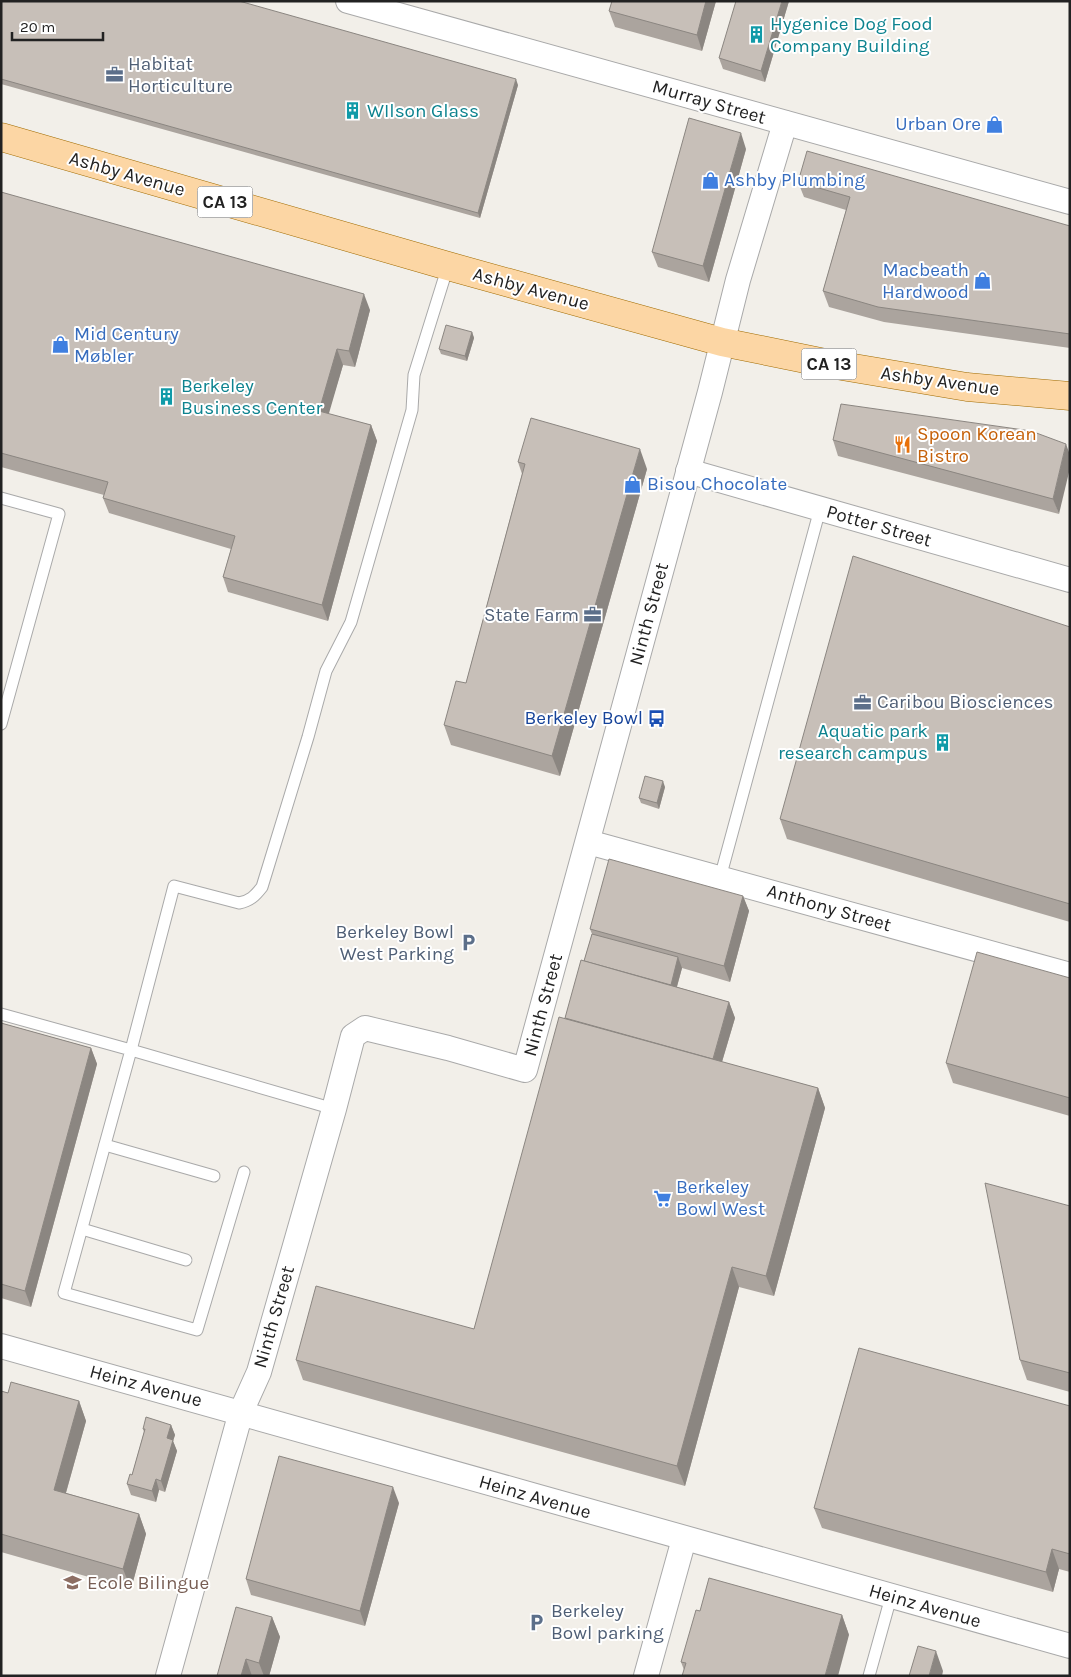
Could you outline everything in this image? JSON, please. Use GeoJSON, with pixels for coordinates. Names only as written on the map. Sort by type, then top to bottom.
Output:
{"type":"FeatureCollection","features":[{"type":"Feature","properties":{"kind":"main road","name":"Ashby Avenue"},"geometry":{"type":"LineString","coordinates":[[1,137],[448,266],[722,342],[830,364],[967,387],[1070,396]]}},
{"type":"Feature","properties":{"kind":"street","name":"Murray Street"},"geometry":{"type":"LineString","coordinates":[[348,1],[1070,202]]}},
{"type":"Feature","properties":{"kind":"street","name":"Ninth Street"},"geometry":{"type":"LineString","coordinates":[[168,1676],[241,1412],[259,1372],[354,1036],[365,1028],[448,1048],[526,1070],[710,392],[738,280],[785,123]]}},
{"type":"Feature","properties":{"kind":"street","name":"Potter Street"},"geometry":{"type":"LineString","coordinates":[[688,471],[1070,580]]}},
{"type":"Feature","properties":{"kind":"street","name":"Anthony Street"},"geometry":{"type":"LineString","coordinates":[[588,842],[1070,975]]}},
{"type":"Feature","properties":{"kind":"street","name":"Heinz Avenue"},"geometry":{"type":"LineString","coordinates":[[1,1346],[1070,1646]]}},
{"type":"Feature","properties":{"kind":"street"},"geometry":{"type":"LineString","coordinates":[[646,1676],[684,1539]]}},
{"type":"Feature","properties":{"kind":"lane"},"geometry":{"type":"LineString","coordinates":[[244,1172],[197,1330],[64,1293],[174,886],[239,903],[248,901],[262,887],[326,671],[351,622],[412,410],[414,375],[448,266]]}},
{"type":"Feature","properties":{"kind":"lane"},"geometry":{"type":"LineString","coordinates":[[1,498],[59,514],[1,724]]}},
{"type":"Feature","properties":{"kind":"lane"},"geometry":{"type":"LineString","coordinates":[[720,878],[820,509]]}},
{"type":"Feature","properties":{"kind":"lane"},"geometry":{"type":"LineString","coordinates":[[1,1014],[334,1109]]}},
{"type":"Feature","properties":{"kind":"lane"},"geometry":{"type":"LineString","coordinates":[[105,1145],[214,1176]]}},
{"type":"Feature","properties":{"kind":"lane"},"geometry":{"type":"LineString","coordinates":[[82,1230],[186,1260]]}},
{"type":"Feature","properties":{"kind":"lane"},"geometry":{"type":"LineString","coordinates":[[869,1676],[891,1597]]}},
{"type":"Feature","properties":{"kind":"building","name":"WIlson Glass"},"geometry":{"type":"Polygon","coordinates":[[[1,1],[239,1],[516,79],[478,213],[1,79],[1,1]]]}},
{"type":"Feature","properties":{"kind":"building"},"geometry":{"type":"Polygon","coordinates":[[[612,1],[706,1],[697,35],[609,11],[612,1]]]}},
{"type":"Feature","properties":{"kind":"building","name":"Hygenice Dog Food Company Building"},"geometry":{"type":"Polygon","coordinates":[[[736,1],[782,1],[761,71],[719,58],[736,1]]]}},
{"type":"Feature","properties":{"kind":"building","name":"Ashby Plumbing"},"geometry":{"type":"Polygon","coordinates":[[[689,118],[741,133],[703,266],[652,252],[689,118]]]}},
{"type":"Feature","properties":{"kind":"building"},"geometry":{"type":"Polygon","coordinates":[[[807,151],[1070,226],[1070,334],[878,307],[823,291],[850,197],[798,182],[807,151]]]}},
{"type":"Feature","properties":{"kind":"building","name":"Berkeley Business Center"},"geometry":{"type":"Polygon","coordinates":[[[1,192],[364,294],[349,351],[337,349],[319,411],[371,425],[322,605],[223,577],[235,536],[103,498],[108,482],[1,453],[1,192]]]}},
{"type":"Feature","properties":{"kind":"building"},"geometry":{"type":"Polygon","coordinates":[[[446,325],[472,332],[465,356],[439,349],[446,325]]]}},
{"type":"Feature","properties":{"kind":"building"},"geometry":{"type":"Polygon","coordinates":[[[841,404],[1031,431],[1066,444],[1053,499],[833,440],[841,404]]]}},
{"type":"Feature","properties":{"kind":"building"},"geometry":{"type":"Polygon","coordinates":[[[531,418],[640,449],[552,756],[444,725],[456,681],[466,683],[525,464],[518,462],[531,418]]]}},
{"type":"Feature","properties":{"kind":"building","name":"Aquatic park research campus"},"geometry":{"type":"Polygon","coordinates":[[[853,556],[1070,627],[1070,904],[780,819],[853,556]]]}},
{"type":"Feature","properties":{"kind":"building"},"geometry":{"type":"Polygon","coordinates":[[[645,776],[663,781],[657,803],[639,798],[645,776]]]}},
{"type":"Feature","properties":{"kind":"building"},"geometry":{"type":"Polygon","coordinates":[[[609,859],[743,896],[724,966],[590,929],[609,859]]]}},
{"type":"Feature","properties":{"kind":"building"},"geometry":{"type":"Polygon","coordinates":[[[592,934],[678,957],[671,985],[584,961],[592,934]]]}},
{"type":"Feature","properties":{"kind":"building"},"geometry":{"type":"Polygon","coordinates":[[[977,952],[1070,978],[1070,1098],[946,1063],[977,952]]]}},
{"type":"Feature","properties":{"kind":"building"},"geometry":{"type":"Polygon","coordinates":[[[581,960],[729,1002],[713,1059],[565,1018],[581,960]]]}},
{"type":"Feature","properties":{"kind":"building","name":"Berkeley Bowl West"},"geometry":{"type":"Polygon","coordinates":[[[559,1017],[818,1088],[766,1276],[732,1267],[677,1466],[296,1360],[316,1286],[474,1329],[559,1017]]]}},
{"type":"Feature","properties":{"kind":"building"},"geometry":{"type":"Polygon","coordinates":[[[1,1023],[91,1048],[25,1291],[1,1284],[1,1023]]]}},
{"type":"Feature","properties":{"kind":"building"},"geometry":{"type":"Polygon","coordinates":[[[985,1183],[1070,1206],[1070,1373],[1020,1360],[985,1183]]]}},
{"type":"Feature","properties":{"kind":"building"},"geometry":{"type":"Polygon","coordinates":[[[859,1348],[1070,1406],[1070,1554],[1052,1549],[1046,1572],[814,1508],[859,1348]]]}},
{"type":"Feature","properties":{"kind":"building"},"geometry":{"type":"Polygon","coordinates":[[[11,1382],[79,1401],[54,1490],[139,1514],[123,1569],[1,1534],[1,1391],[8,1393],[11,1382]]]}},
{"type":"Feature","properties":{"kind":"building"},"geometry":{"type":"Polygon","coordinates":[[[146,1417],[171,1425],[167,1438],[173,1440],[161,1481],[156,1479],[152,1491],[127,1484],[130,1474],[132,1475],[145,1429],[143,1429],[146,1417]]]}},
{"type":"Feature","properties":{"kind":"building"},"geometry":{"type":"Polygon","coordinates":[[[279,1456],[393,1487],[360,1611],[246,1579],[279,1456]]]}},
{"type":"Feature","properties":{"kind":"building"},"geometry":{"type":"Polygon","coordinates":[[[709,1578],[842,1615],[825,1676],[682,1676],[686,1663],[681,1662],[696,1610],[700,1611],[709,1578]]]}},
{"type":"Feature","properties":{"kind":"building"},"geometry":{"type":"Polygon","coordinates":[[[236,1607],[272,1617],[259,1663],[246,1659],[241,1676],[217,1676],[236,1607]]]}},
{"type":"Feature","properties":{"kind":"building"},"geometry":{"type":"Polygon","coordinates":[[[918,1646],[936,1651],[929,1676],[909,1676],[918,1646]]]}},
{"type":"Feature","properties":{"kind":"place","name":"Hygenice Dog Food Company Building"},"geometry":{"type":"Point","coordinates":[756,35]}},
{"type":"Feature","properties":{"kind":"place","name":"Habitat Horticulture"},"geometry":{"type":"Point","coordinates":[114,75]}},
{"type":"Feature","properties":{"kind":"place","name":"WIlson Glass"},"geometry":{"type":"Point","coordinates":[353,111]}},
{"type":"Feature","properties":{"kind":"place","name":"Urban Ore"},"geometry":{"type":"Point","coordinates":[995,124]}},
{"type":"Feature","properties":{"kind":"place","name":"Ashby Plumbing"},"geometry":{"type":"Point","coordinates":[710,180]}},
{"type":"Feature","properties":{"kind":"place","name":"Macbeath Hardwood"},"geometry":{"type":"Point","coordinates":[983,281]}},
{"type":"Feature","properties":{"kind":"place","name":"Mid Century Møbler"},"geometry":{"type":"Point","coordinates":[60,345]}},
{"type":"Feature","properties":{"kind":"place","name":"Berkeley Business Center"},"geometry":{"type":"Point","coordinates":[167,397]}},
{"type":"Feature","properties":{"kind":"place","name":"Spoon Korean Bistro"},"geometry":{"type":"Point","coordinates":[903,445]}},
{"type":"Feature","properties":{"kind":"place","name":"Bisou Chocolate"},"geometry":{"type":"Point","coordinates":[633,484]}},
{"type":"Feature","properties":{"kind":"place","name":"State Farm"},"geometry":{"type":"Point","coordinates":[593,615]}},
{"type":"Feature","properties":{"kind":"place","name":"Caribou Biosciences"},"geometry":{"type":"Point","coordinates":[863,702]}},
{"type":"Feature","properties":{"kind":"place","name":"Berkeley Bowl"},"geometry":{"type":"Point","coordinates":[657,718]}},
{"type":"Feature","properties":{"kind":"place","name":"Aquatic park research campus"},"geometry":{"type":"Point","coordinates":[942,742]}},
{"type":"Feature","properties":{"kind":"place","name":"Berkeley Bowl West Parking"},"geometry":{"type":"Point","coordinates":[468,943]}},
{"type":"Feature","properties":{"kind":"place","name":"Berkeley Bowl West"},"geometry":{"type":"Point","coordinates":[662,1198]}},
{"type":"Feature","properties":{"kind":"place","name":"Ecole Bilingue"},"geometry":{"type":"Point","coordinates":[73,1583]}},
{"type":"Feature","properties":{"kind":"place","name":"Berkeley Bowl parking"},"geometry":{"type":"Point","coordinates":[537,1622]}}]}
